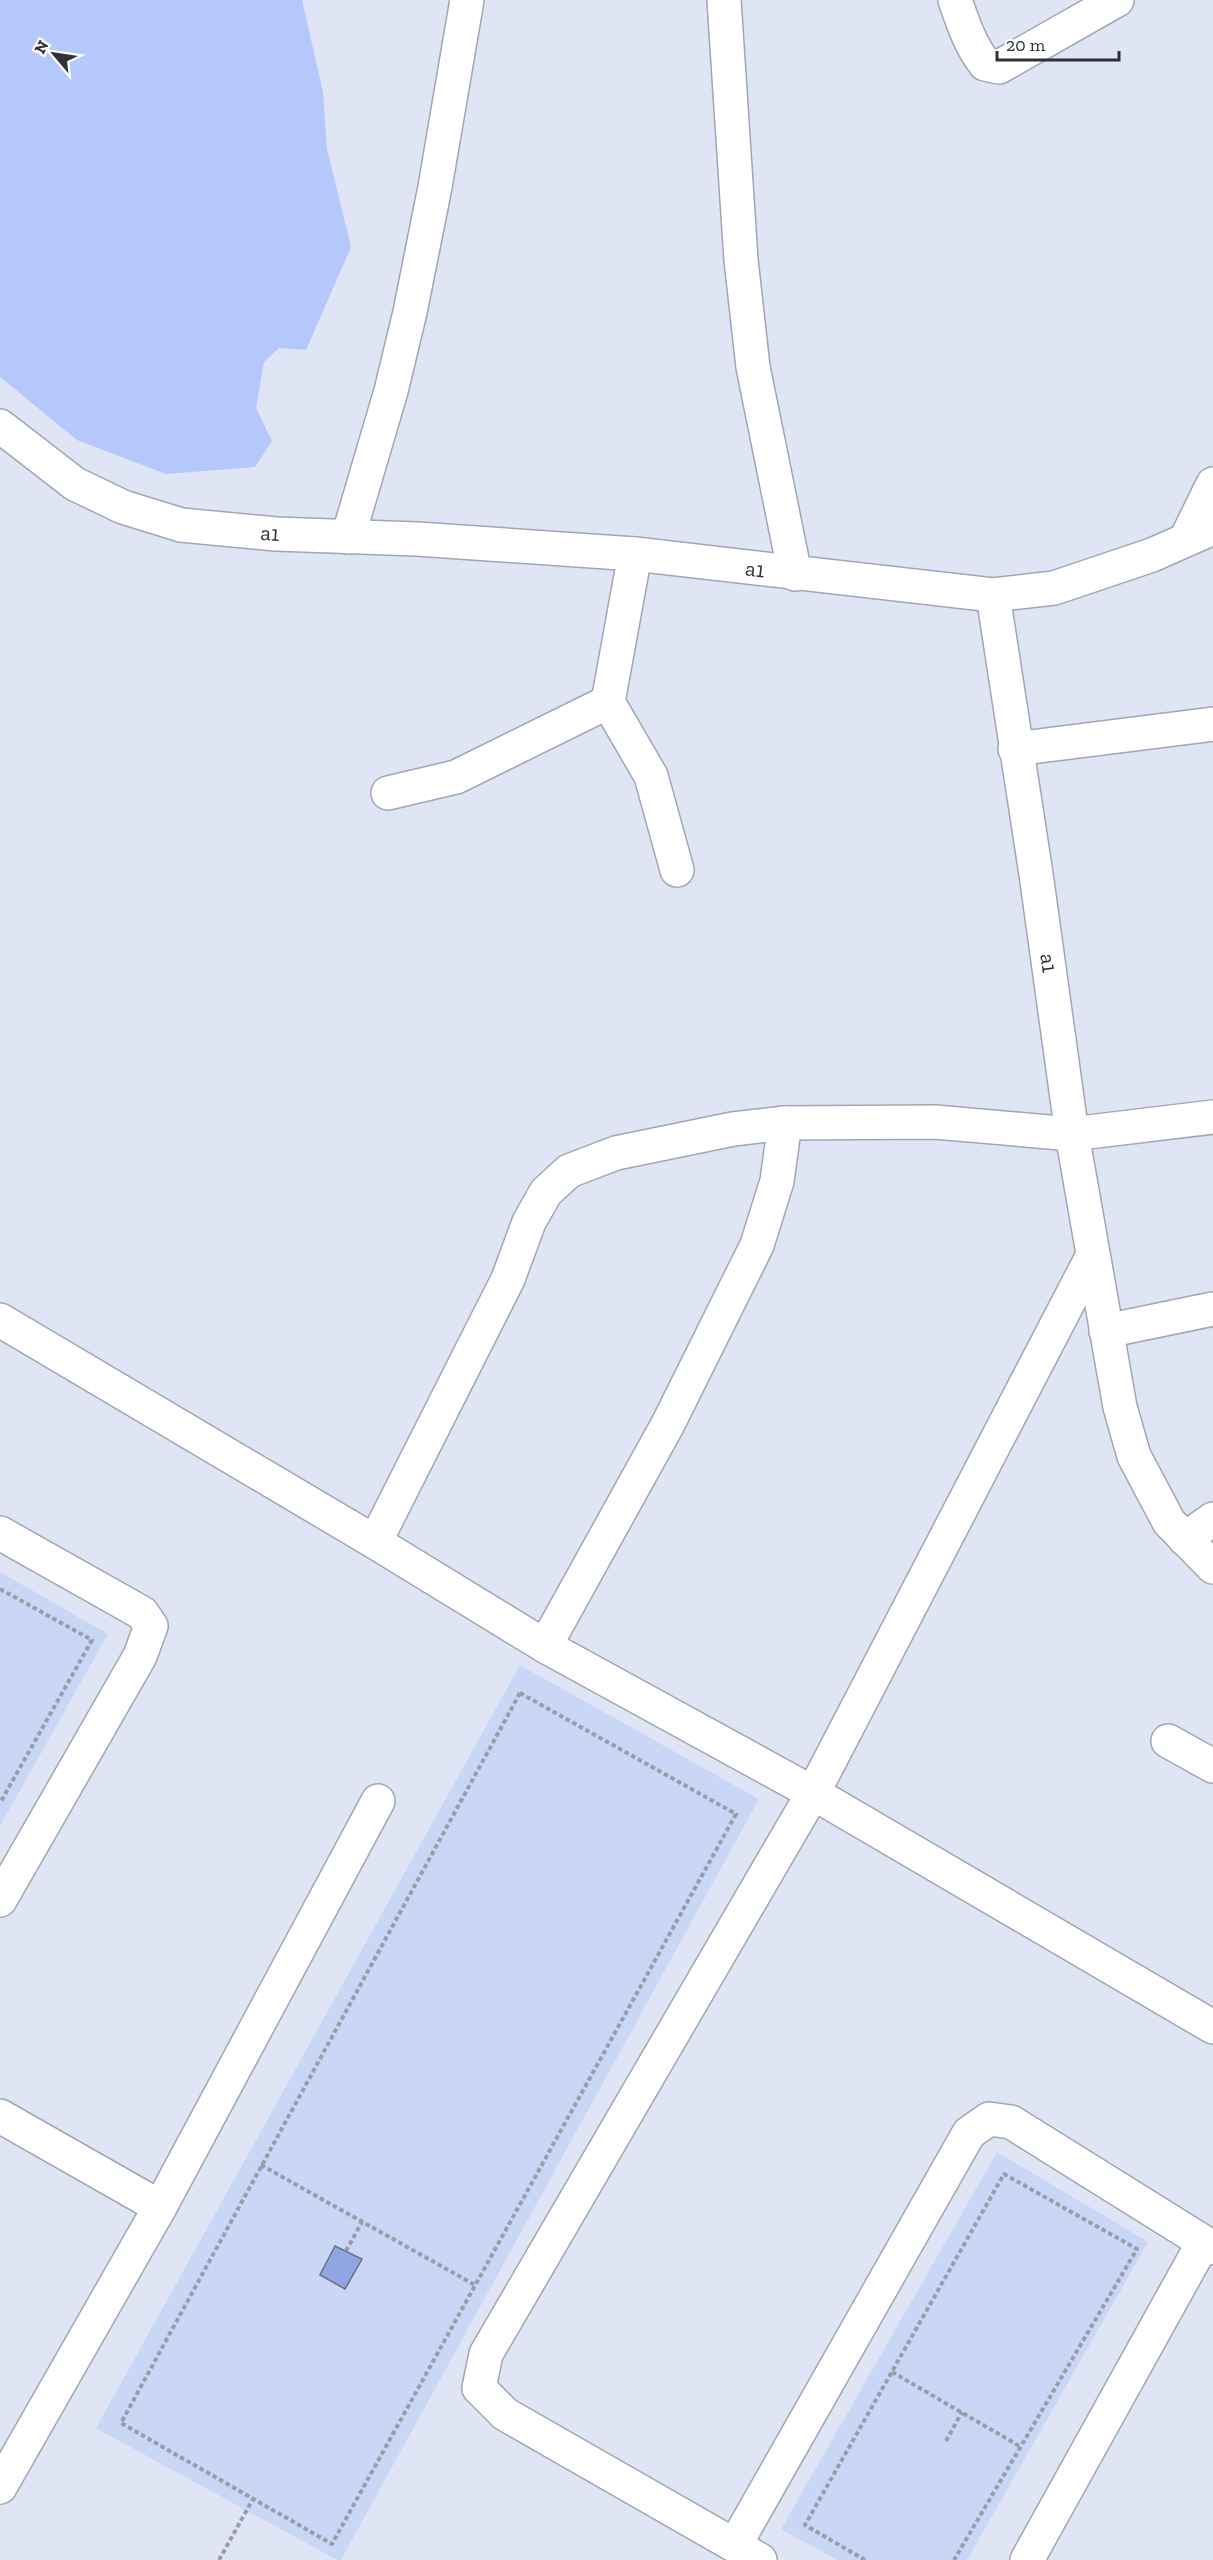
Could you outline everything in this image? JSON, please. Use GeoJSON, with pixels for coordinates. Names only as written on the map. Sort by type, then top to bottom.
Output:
{"type":"FeatureCollection","features":[{"type":"Feature","properties":{"kind":"street"},"geometry":{"type":"LineString","coordinates":[[348,537],[391,391],[410,312],[435,187],[467,0]]}},
{"type":"Feature","properties":{"kind":"street"},"geometry":{"type":"LineString","coordinates":[[724,0],[740,249],[753,367],[795,574]]}},
{"type":"Feature","properties":{"kind":"street"},"geometry":{"type":"LineString","coordinates":[[955,0],[968,38],[977,54],[985,64],[999,67],[1117,0]]}},
{"type":"Feature","properties":{"kind":"street","name":"a1"},"geometry":{"type":"LineString","coordinates":[[0,426],[75,484],[123,507],[181,525],[276,534],[417,539],[635,554],[993,595],[1036,874],[1072,1134],[1120,1407],[1134,1456],[1169,1522],[1213,1567]]}},
{"type":"Feature","properties":{"kind":"street"},"geometry":{"type":"LineString","coordinates":[[993,595],[1054,588],[1152,555],[1200,533],[1213,484]]}},
{"type":"Feature","properties":{"kind":"street"},"geometry":{"type":"LineString","coordinates":[[635,554],[608,702],[651,776],[677,870]]}},
{"type":"Feature","properties":{"kind":"street"},"geometry":{"type":"LineString","coordinates":[[388,794],[456,777],[608,702]]}},
{"type":"Feature","properties":{"kind":"street"},"geometry":{"type":"LineString","coordinates":[[1016,749],[1213,724]]}},
{"type":"Feature","properties":{"kind":"street"},"geometry":{"type":"LineString","coordinates":[[375,1542],[508,1279],[529,1222],[546,1192],[569,1172],[616,1153],[733,1129],[785,1123],[935,1122],[1072,1134],[1213,1117]]}},
{"type":"Feature","properties":{"kind":"street"},"geometry":{"type":"LineString","coordinates":[[545,1646],[668,1424],[757,1245],[777,1181],[785,1123]]}},
{"type":"Feature","properties":{"kind":"street"},"geometry":{"type":"LineString","coordinates":[[1027,2560],[1208,2246],[1011,2122],[989,2119],[969,2133],[748,2553],[505,2414],[479,2388],[486,2354],[813,1793],[1093,1255]]}},
{"type":"Feature","properties":{"kind":"street"},"geometry":{"type":"LineString","coordinates":[[1106,1331],[1213,1309]]}},
{"type":"Feature","properties":{"kind":"street"},"geometry":{"type":"LineString","coordinates":[[0,1320],[375,1542],[545,1646],[813,1793],[1213,2027]]}},
{"type":"Feature","properties":{"kind":"street"},"geometry":{"type":"LineString","coordinates":[[1185,1539],[1213,1519]]}},
{"type":"Feature","properties":{"kind":"street"},"geometry":{"type":"LineString","coordinates":[[0,1533],[142,1613],[151,1626],[140,1656],[0,1900]]}},
{"type":"Feature","properties":{"kind":"street"},"geometry":{"type":"LineString","coordinates":[[1168,1741],[1213,1766]]}},
{"type":"Feature","properties":{"kind":"street"},"geometry":{"type":"LineString","coordinates":[[0,2487],[160,2207],[378,1801]]}},
{"type":"Feature","properties":{"kind":"street"},"geometry":{"type":"LineString","coordinates":[[0,2116],[160,2207]]}},
{"type":"Feature","properties":{"kind":"path"},"geometry":{"type":"LineString","coordinates":[[0,1589],[92,1640],[1,1800]]}},
{"type":"Feature","properties":{"kind":"path"},"geometry":{"type":"LineString","coordinates":[[520,1692],[736,1814],[332,2544],[121,2423],[261,2165],[520,1692]]}},
{"type":"Feature","properties":{"kind":"path"},"geometry":{"type":"LineString","coordinates":[[261,2165],[475,2285]]}},
{"type":"Feature","properties":{"kind":"path"},"geometry":{"type":"LineString","coordinates":[[865,2560],[805,2524],[1004,2174],[1137,2249],[954,2560]]}},
{"type":"Feature","properties":{"kind":"path"},"geometry":{"type":"LineString","coordinates":[[346,2251],[362,2222]]}},
{"type":"Feature","properties":{"kind":"path"},"geometry":{"type":"LineString","coordinates":[[892,2372],[1021,2447]]}},
{"type":"Feature","properties":{"kind":"path"},"geometry":{"type":"LineString","coordinates":[[946,2441],[962,2412]]}},
{"type":"Feature","properties":{"kind":"path"},"geometry":{"type":"LineString","coordinates":[[219,2560],[253,2499]]}},
{"type":"Feature","properties":{"kind":"shaded area"},"geometry":{"type":"Polygon","coordinates":[[[0,0],[302,0],[323,92],[327,149],[351,247],[306,350],[279,348],[264,362],[256,408],[272,441],[255,467],[166,474],[77,440],[0,377],[0,0]]]}},
{"type":"Feature","properties":{"kind":"shaded area"},"geometry":{"type":"Polygon","coordinates":[[[0,1572],[108,1634],[0,1826],[0,1572]]]}},
{"type":"Feature","properties":{"kind":"shaded area"},"geometry":{"type":"Polygon","coordinates":[[[520,1665],[759,1799],[341,2560],[337,2560],[96,2428],[520,1665]]]}},
{"type":"Feature","properties":{"kind":"shaded area"},"geometry":{"type":"Polygon","coordinates":[[[997,2152],[1148,2242],[967,2560],[837,2560],[781,2529],[997,2152]]]}},
{"type":"Feature","properties":{"kind":"building"},"geometry":{"type":"Polygon","coordinates":[[[335,2246],[362,2259],[345,2289],[320,2275],[335,2246]]]}}]}
